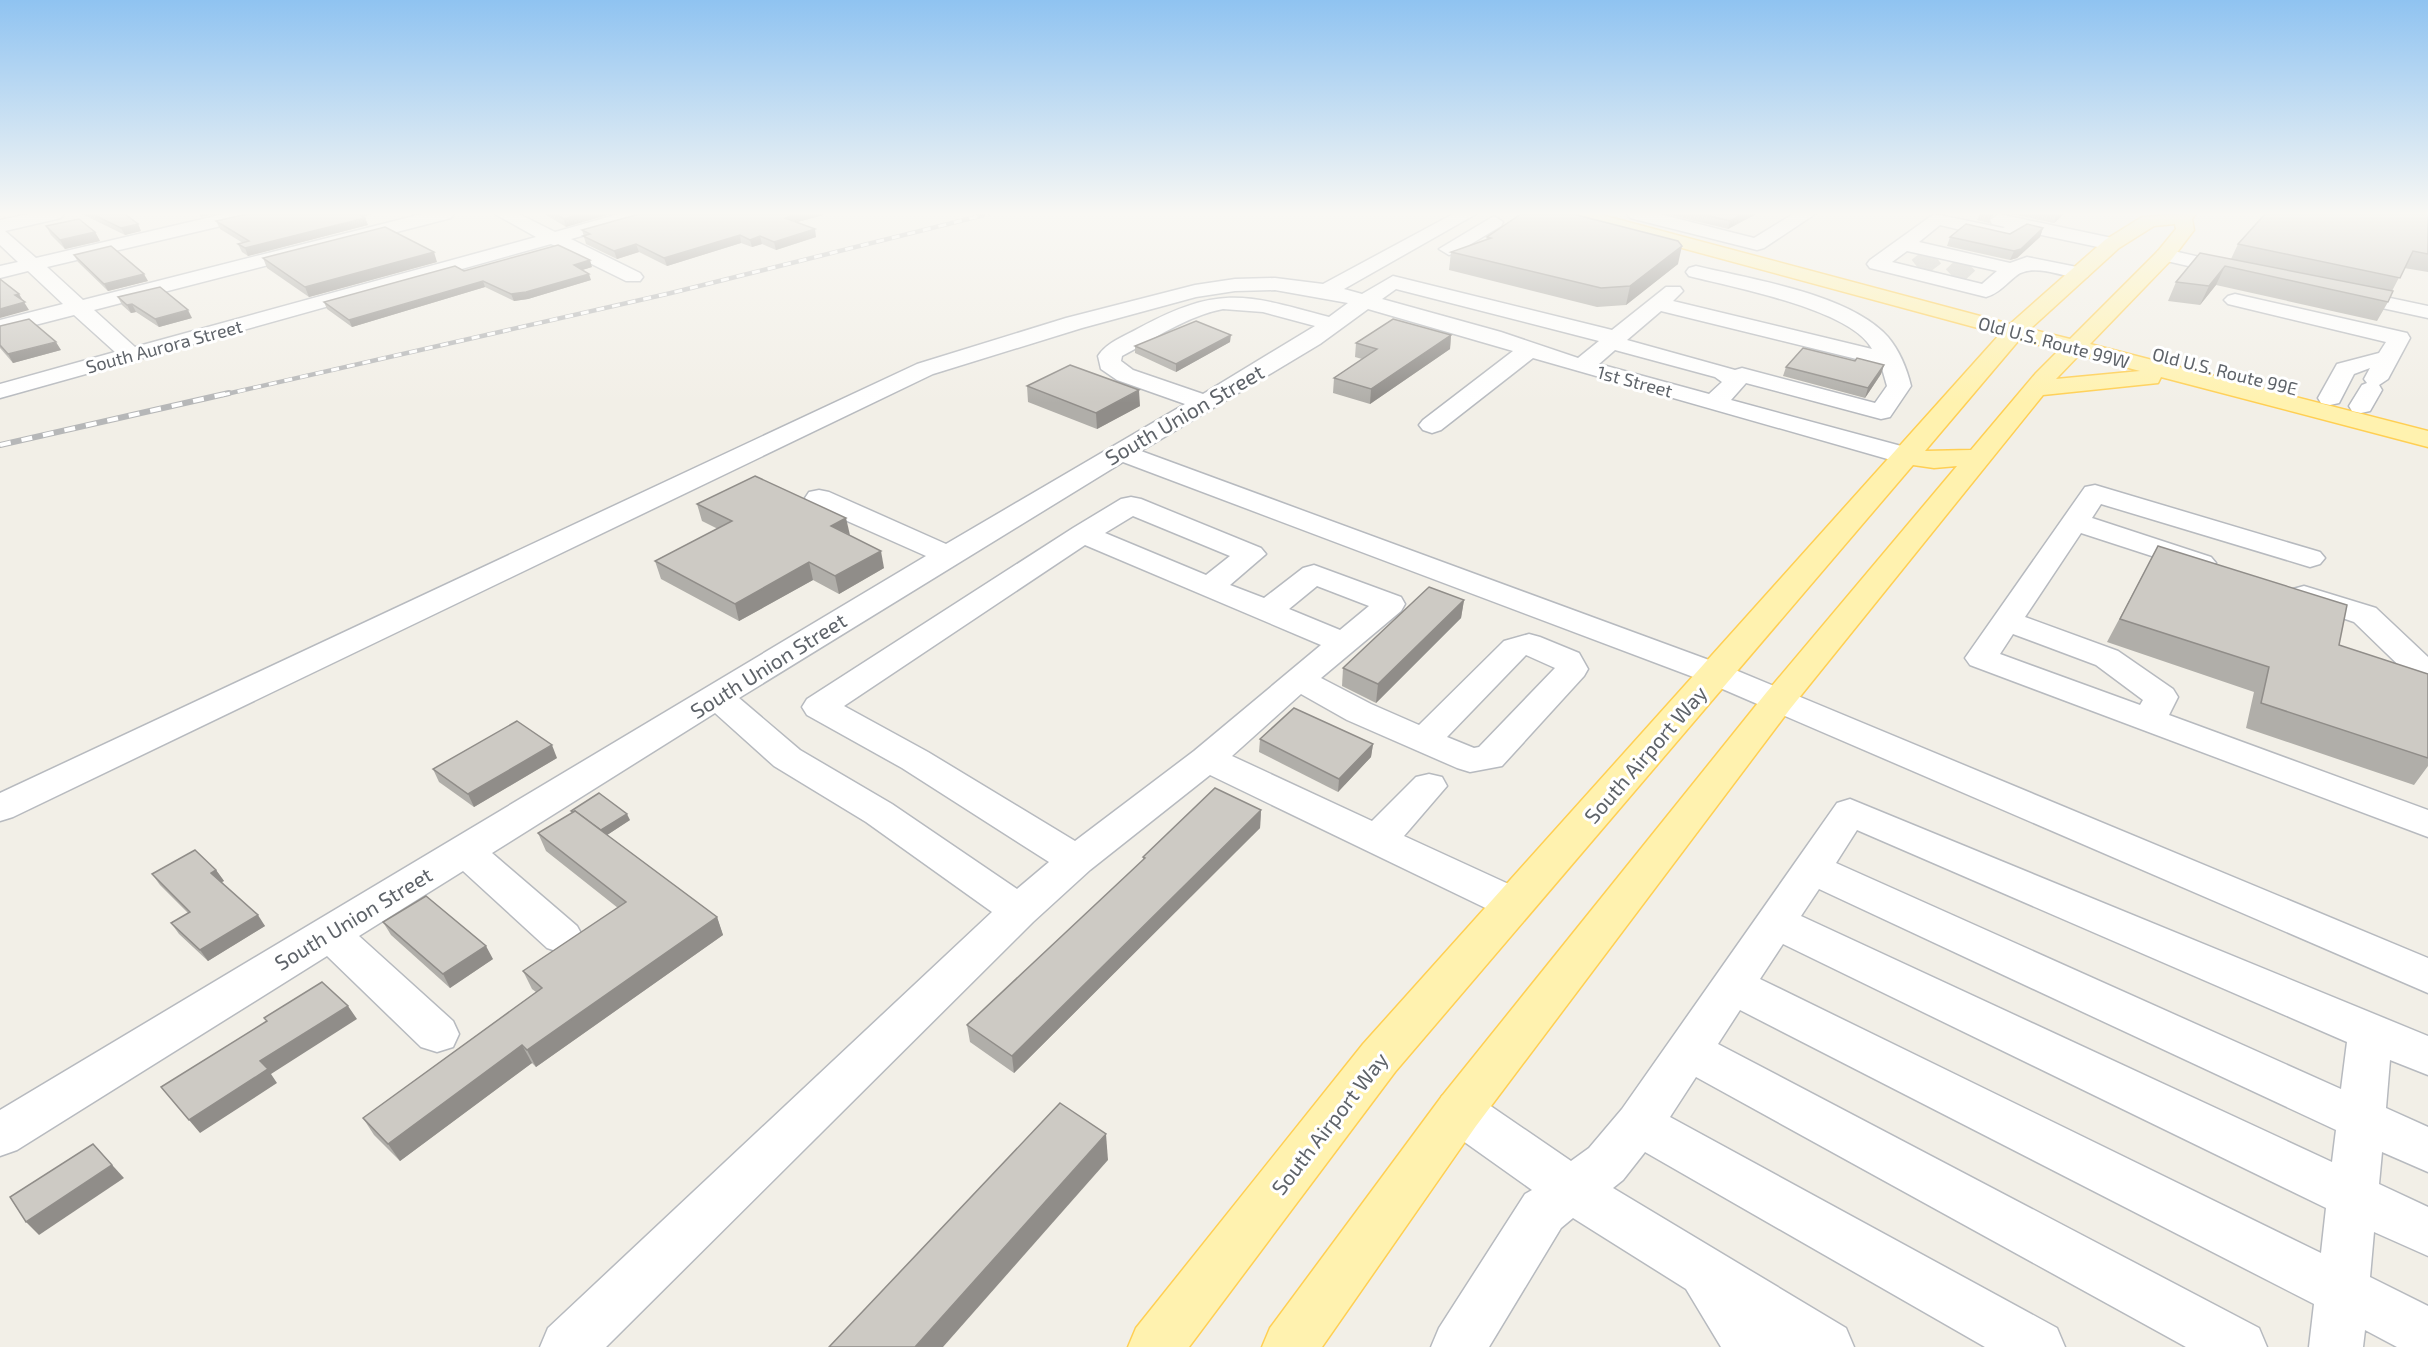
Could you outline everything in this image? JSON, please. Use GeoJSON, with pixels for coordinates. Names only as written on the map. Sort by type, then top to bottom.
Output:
{"type":"FeatureCollection","features":[{"type":"Feature","properties":{"kind":"main road","name":"Old U.S. Route 99W"},"geometry":{"type":"LineString","coordinates":[[1814,277],[2078,341],[2208,382],[2428,439]]}},
{"type":"Feature","properties":{"kind":"main road"},"geometry":{"type":"LineString","coordinates":[[1853,277],[2021,326]]}},
{"type":"Feature","properties":{"kind":"main road","name":"South Airport Way"},"geometry":{"type":"LineString","coordinates":[[1155,1347],[1379,1058],[2021,326],[2076,277]]}},
{"type":"Feature","properties":{"kind":"main road","name":"South Airport Way"},"geometry":{"type":"LineString","coordinates":[[1289,1347],[1458,1111],[1779,701],[2035,389],[2078,341],[2127,277]]}},
{"type":"Feature","properties":{"kind":"main road","name":"Old U.S. Route 99E"},"geometry":{"type":"LineString","coordinates":[[2078,341],[2330,398],[2369,392],[2428,423]]}},
{"type":"Feature","properties":{"kind":"main road"},"geometry":{"type":"LineString","coordinates":[[2035,389],[2103,380],[2155,377],[2208,382]]}},
{"type":"Feature","properties":{"kind":"main road"},"geometry":{"type":"LineString","coordinates":[[1907,456],[1934,460],[1979,457]]}},
{"type":"Feature","properties":{"kind":"street"},"geometry":{"type":"LineString","coordinates":[[45,277],[131,355]]}},
{"type":"Feature","properties":{"kind":"street"},"geometry":{"type":"LineString","coordinates":[[0,327],[198,277]]}},
{"type":"Feature","properties":{"kind":"street","name":"South Aurora Street"},"geometry":{"type":"LineString","coordinates":[[0,391],[412,277]]}},
{"type":"Feature","properties":{"kind":"street"},"geometry":{"type":"LineString","coordinates":[[1326,291],[1352,277]]}},
{"type":"Feature","properties":{"kind":"street","name":"South Union Street"},"geometry":{"type":"LineString","coordinates":[[0,1135],[948,555],[1312,339],[1402,277]]}},
{"type":"Feature","properties":{"kind":"street"},"geometry":{"type":"LineString","coordinates":[[1582,366],[1690,277]]}},
{"type":"Feature","properties":{"kind":"street"},"geometry":{"type":"LineString","coordinates":[[1657,304],[1755,360],[1881,412],[1899,386],[1887,349],[1870,333],[1844,315],[1818,304],[1715,277]]}},
{"type":"Feature","properties":{"kind":"street"},"geometry":{"type":"LineString","coordinates":[[1874,282],[1881,277]]}},
{"type":"Feature","properties":{"kind":"street"},"geometry":{"type":"LineString","coordinates":[[1968,277],[1986,291],[2003,277]]}},
{"type":"Feature","properties":{"kind":"street"},"geometry":{"type":"LineString","coordinates":[[1393,282],[1613,340],[1723,372],[1755,360],[1889,360]]}},
{"type":"Feature","properties":{"kind":"street"},"geometry":{"type":"LineString","coordinates":[[0,808],[925,369],[1074,323],[1210,288],[1275,284],[1326,291],[1365,301]]}},
{"type":"Feature","properties":{"kind":"street"},"geometry":{"type":"LineString","coordinates":[[2322,289],[2428,312]]}},
{"type":"Feature","properties":{"kind":"street"},"geometry":{"type":"LineString","coordinates":[[2235,300],[2399,338],[2369,392]]}},
{"type":"Feature","properties":{"kind":"street","name":"1st Street"},"geometry":{"type":"LineString","coordinates":[[1365,301],[1582,366],[1907,456]]}},
{"type":"Feature","properties":{"kind":"street"},"geometry":{"type":"LineString","coordinates":[[1203,402],[1125,375],[1109,364],[1109,356],[1114,351],[1197,309],[1220,303],[1255,305],[1331,324]]}},
{"type":"Feature","properties":{"kind":"street"},"geometry":{"type":"LineString","coordinates":[[1432,425],[1530,349]]}},
{"type":"Feature","properties":{"kind":"street"},"geometry":{"type":"LineString","coordinates":[[2330,398],[2345,369],[2372,360],[2388,358]]}},
{"type":"Feature","properties":{"kind":"street"},"geometry":{"type":"LineString","coordinates":[[1714,402],[1755,360]]}},
{"type":"Feature","properties":{"kind":"street"},"geometry":{"type":"LineString","coordinates":[[1120,452],[1716,674],[2428,976]]}},
{"type":"Feature","properties":{"kind":"street"},"geometry":{"type":"LineString","coordinates":[[2310,558],[2095,493],[1981,658],[2428,824]]}},
{"type":"Feature","properties":{"kind":"street"},"geometry":{"type":"LineString","coordinates":[[819,498],[948,555]]}},
{"type":"Feature","properties":{"kind":"street"},"geometry":{"type":"LineString","coordinates":[[1077,860],[915,760],[819,707],[1131,505],[1251,555],[1210,586]]}},
{"type":"Feature","properties":{"kind":"street"},"geometry":{"type":"LineString","coordinates":[[2074,522],[2231,572]]}},
{"type":"Feature","properties":{"kind":"street"},"geometry":{"type":"LineString","coordinates":[[1083,534],[1344,643]]}},
{"type":"Feature","properties":{"kind":"street"},"geometry":{"type":"LineString","coordinates":[[567,1347],[1019,911],[1077,860],[1208,759],[1298,679],[1390,604],[1314,574],[1268,610]]}},
{"type":"Feature","properties":{"kind":"street"},"geometry":{"type":"LineString","coordinates":[[2276,586],[2365,615],[2428,675]]}},
{"type":"Feature","properties":{"kind":"street"},"geometry":{"type":"LineString","coordinates":[[2006,621],[2107,658],[2161,697],[2149,720]]}},
{"type":"Feature","properties":{"kind":"street"},"geometry":{"type":"LineString","coordinates":[[1298,679],[1359,712],[1424,740]]}},
{"type":"Feature","properties":{"kind":"street"},"geometry":{"type":"LineString","coordinates":[[717,697],[787,758],[879,813],[1019,911]]}},
{"type":"Feature","properties":{"kind":"street"},"geometry":{"type":"LineString","coordinates":[[1208,759],[1514,904]]}},
{"type":"Feature","properties":{"kind":"street"},"geometry":{"type":"LineString","coordinates":[[1378,839],[1429,786]]}},
{"type":"Feature","properties":{"kind":"street"},"geometry":{"type":"LineString","coordinates":[[1458,1347],[1543,1211],[1606,1164],[1639,1124],[1850,812],[2428,1056]]}},
{"type":"Feature","properties":{"kind":"street"},"geometry":{"type":"LineString","coordinates":[[465,851],[562,937]]}},
{"type":"Feature","properties":{"kind":"street"},"geometry":{"type":"LineString","coordinates":[[1812,869],[2428,1150]]}},
{"type":"Feature","properties":{"kind":"street"},"geometry":{"type":"LineString","coordinates":[[1776,922],[2428,1232]]}},
{"type":"Feature","properties":{"kind":"street"},"geometry":{"type":"LineString","coordinates":[[329,933],[437,1034]]}},
{"type":"Feature","properties":{"kind":"street"},"geometry":{"type":"LineString","coordinates":[[1733,986],[2428,1334]]}},
{"type":"Feature","properties":{"kind":"street"},"geometry":{"type":"LineString","coordinates":[[2336,1347],[2371,1031]]}},
{"type":"Feature","properties":{"kind":"street"},"geometry":{"type":"LineString","coordinates":[[1689,1051],[2240,1347]]}},
{"type":"Feature","properties":{"kind":"street"},"geometry":{"type":"LineString","coordinates":[[1458,1111],[1572,1190],[1827,1347]]}},
{"type":"Feature","properties":{"kind":"street"},"geometry":{"type":"LineString","coordinates":[[1639,1124],[2038,1347]]}},
{"type":"Feature","properties":{"kind":"street"},"geometry":{"type":"LineString","coordinates":[[1703,1270],[1752,1347]]}},
{"type":"Feature","properties":{"kind":"building"},"geometry":{"type":"Polygon","coordinates":[[[97,277],[133,277],[104,284],[97,277]]]}},
{"type":"Feature","properties":{"kind":"building"},"geometry":{"type":"Polygon","coordinates":[[[290,277],[342,277],[305,287],[290,277]]]}},
{"type":"Feature","properties":{"kind":"building"},"geometry":{"type":"Polygon","coordinates":[[[415,277],[579,277],[511,294],[483,281],[349,320],[324,302],[415,277]]]}},
{"type":"Feature","properties":{"kind":"building"},"geometry":{"type":"Polygon","coordinates":[[[1555,277],[1642,277],[1630,286],[1601,288],[1555,277]]]}},
{"type":"Feature","properties":{"kind":"building"},"geometry":{"type":"Polygon","coordinates":[[[2180,277],[2216,277],[2209,286],[2176,282],[2180,277]]]}},
{"type":"Feature","properties":{"kind":"building"},"geometry":{"type":"Polygon","coordinates":[[[2274,277],[2321,277],[2393,291],[2388,302],[2274,277]]]}},
{"type":"Feature","properties":{"kind":"building"},"geometry":{"type":"Polygon","coordinates":[[[0,279],[19,294],[15,295],[25,302],[0,309],[0,279]]]}},
{"type":"Feature","properties":{"kind":"building"},"geometry":{"type":"Polygon","coordinates":[[[160,287],[188,310],[155,319],[132,304],[127,305],[118,297],[160,287]]]}},
{"type":"Feature","properties":{"kind":"building"},"geometry":{"type":"Polygon","coordinates":[[[29,319],[56,342],[8,354],[0,345],[0,326],[29,319]]]}},
{"type":"Feature","properties":{"kind":"building"},"geometry":{"type":"Polygon","coordinates":[[[1393,319],[1451,335],[1371,389],[1334,378],[1377,349],[1356,343],[1393,319]]]}},
{"type":"Feature","properties":{"kind":"building"},"geometry":{"type":"Polygon","coordinates":[[[1196,321],[1231,335],[1176,364],[1135,346],[1196,321]]]}},
{"type":"Feature","properties":{"kind":"building"},"geometry":{"type":"Polygon","coordinates":[[[1803,348],[1855,361],[1857,358],[1884,365],[1868,388],[1786,367],[1803,348]]]}},
{"type":"Feature","properties":{"kind":"building"},"geometry":{"type":"Polygon","coordinates":[[[1070,365],[1139,390],[1096,413],[1027,386],[1070,365]]]}},
{"type":"Feature","properties":{"kind":"building"},"geometry":{"type":"Polygon","coordinates":[[[755,476],[846,518],[831,526],[881,551],[835,576],[809,562],[735,604],[655,561],[732,521],[697,504],[755,476]]]}},
{"type":"Feature","properties":{"kind":"building"},"geometry":{"type":"Polygon","coordinates":[[[2158,546],[2347,605],[2339,645],[2428,674],[2428,758],[2261,703],[2269,667],[2120,619],[2158,546]]]}},
{"type":"Feature","properties":{"kind":"building"},"geometry":{"type":"Polygon","coordinates":[[[1429,587],[1464,600],[1378,684],[1343,668],[1429,587]]]}},
{"type":"Feature","properties":{"kind":"building"},"geometry":{"type":"Polygon","coordinates":[[[1294,708],[1373,744],[1339,779],[1260,739],[1294,708]]]}},
{"type":"Feature","properties":{"kind":"building"},"geometry":{"type":"Polygon","coordinates":[[[517,721],[552,745],[468,794],[433,769],[517,721]]]}},
{"type":"Feature","properties":{"kind":"building"},"geometry":{"type":"Polygon","coordinates":[[[1215,788],[1261,810],[1012,1056],[967,1025],[1145,858],[1143,857],[1215,788]]]}},
{"type":"Feature","properties":{"kind":"building"},"geometry":{"type":"Polygon","coordinates":[[[599,793],[627,814],[601,830],[575,811],[571,811],[599,793]]]}},
{"type":"Feature","properties":{"kind":"building"},"geometry":{"type":"Polygon","coordinates":[[[575,811],[717,917],[527,1050],[522,1045],[388,1144],[363,1118],[542,988],[523,971],[626,902],[538,833],[575,811]]]}},
{"type":"Feature","properties":{"kind":"building"},"geometry":{"type":"Polygon","coordinates":[[[195,850],[216,870],[211,873],[258,915],[200,950],[171,923],[190,912],[152,874],[195,850]]]}},
{"type":"Feature","properties":{"kind":"building"},"geometry":{"type":"Polygon","coordinates":[[[426,896],[486,946],[443,974],[383,922],[426,896]]]}},
{"type":"Feature","properties":{"kind":"building"},"geometry":{"type":"Polygon","coordinates":[[[322,982],[348,1006],[260,1061],[268,1069],[189,1120],[161,1087],[267,1021],[264,1018],[322,982]]]}},
{"type":"Feature","properties":{"kind":"building"},"geometry":{"type":"Polygon","coordinates":[[[1060,1103],[1106,1134],[915,1347],[829,1347],[1060,1103]]]}},
{"type":"Feature","properties":{"kind":"building"},"geometry":{"type":"Polygon","coordinates":[[[93,1144],[112,1165],[26,1222],[10,1197],[93,1144]]]}},
{"type":"Feature","properties":{"kind":"railway"},"geometry":{"type":"LineString","coordinates":[[222,395],[736,277]]}},
{"type":"Feature","properties":{"kind":"railway"},"geometry":{"type":"LineString","coordinates":[[0,445],[229,393]]}}]}
